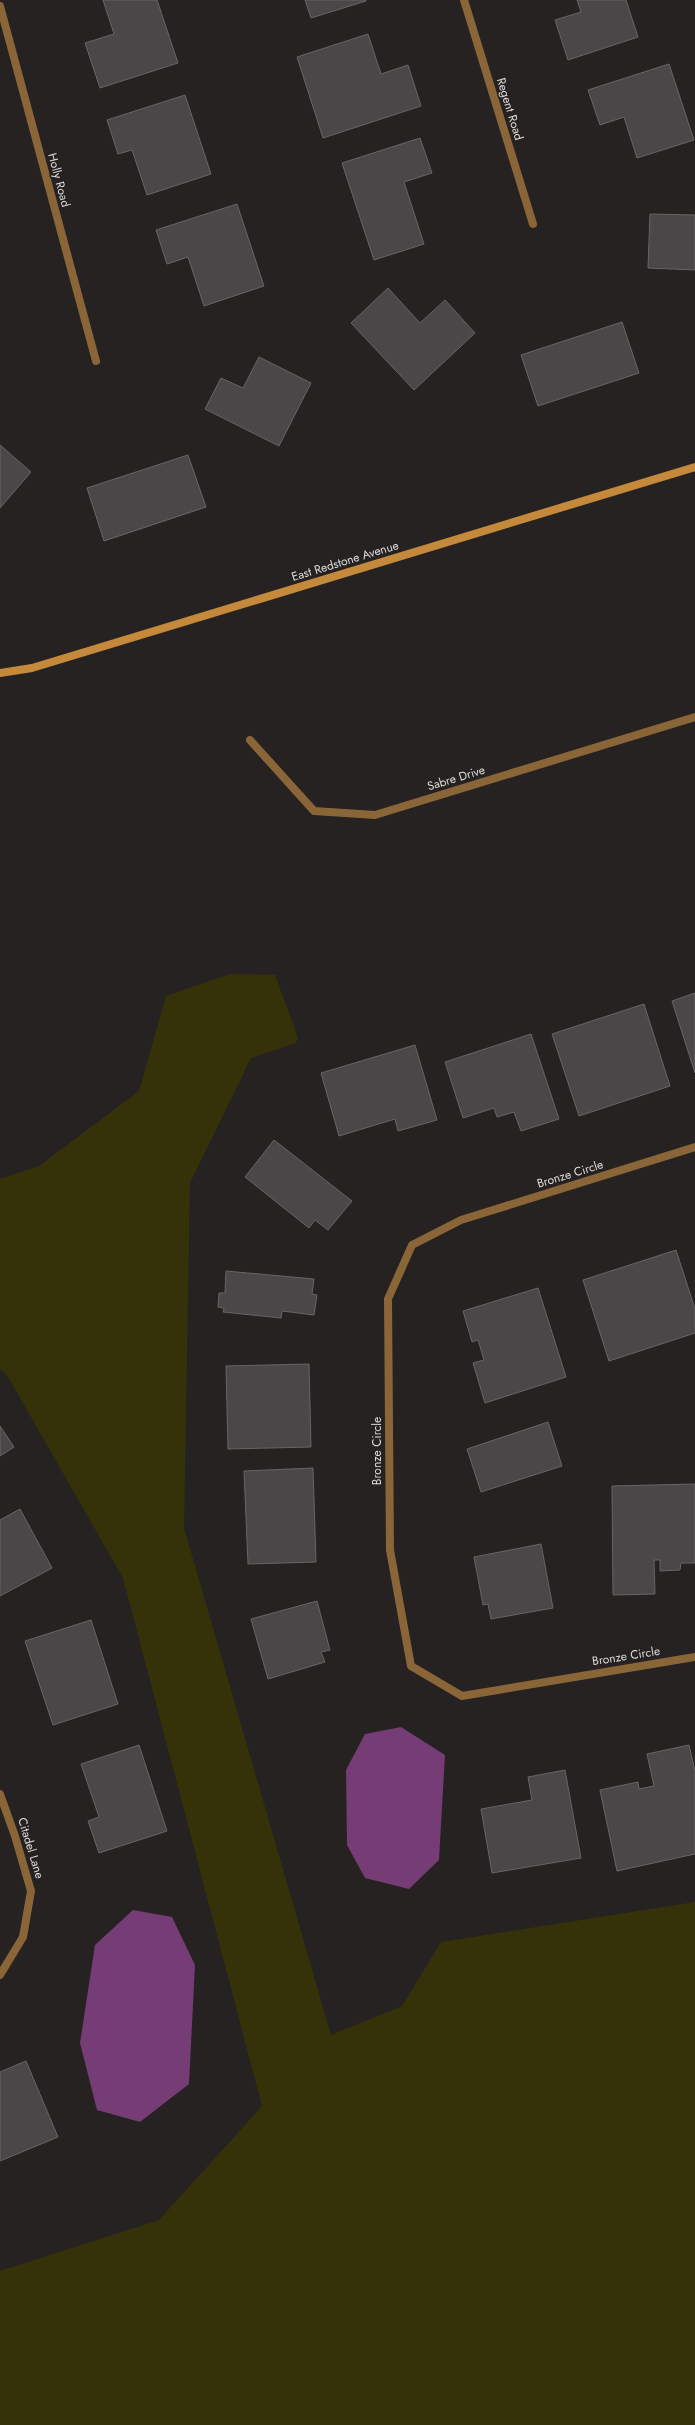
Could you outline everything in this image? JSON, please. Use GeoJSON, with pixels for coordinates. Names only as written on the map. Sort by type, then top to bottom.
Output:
{"type":"FeatureCollection","features":[{"type":"Feature","properties":{"kind":"street","name":"Regent Road"},"geometry":{"type":"LineString","coordinates":[[464,0],[533,224]]}},
{"type":"Feature","properties":{"kind":"street","name":"Holly Road"},"geometry":{"type":"LineString","coordinates":[[0,6],[96,361]]}},
{"type":"Feature","properties":{"kind":"street","name":"East Redstone Avenue"},"geometry":{"type":"LineString","coordinates":[[0,673],[32,668],[695,467]]}},
{"type":"Feature","properties":{"kind":"street","name":"Sabre Drive"},"geometry":{"type":"LineString","coordinates":[[250,740],[314,812],[375,816],[695,717]]}},
{"type":"Feature","properties":{"kind":"street","name":"Bronze Circle"},"geometry":{"type":"LineString","coordinates":[[695,1147],[461,1220],[412,1245],[388,1299],[390,1550],[411,1666],[462,1696],[695,1657]]}},
{"type":"Feature","properties":{"kind":"street","name":"Citadel Lane"},"geometry":{"type":"LineString","coordinates":[[0,1794],[16,1836],[31,1891],[24,1937],[0,1975]]}},
{"type":"Feature","properties":{"kind":"shaded area"},"geometry":{"type":"Polygon","coordinates":[[[230,974],[275,975],[298,1038],[296,1043],[251,1058],[190,1183],[184,1528],[331,2035],[402,2006],[441,1942],[695,1902],[695,2425],[0,2425],[0,2271],[159,2220],[262,2106],[123,1578],[7,1375],[0,1369],[0,1179],[39,1166],[139,1091],[166,996],[230,974]]]}},
{"type":"Feature","properties":{"kind":"shaded area"},"geometry":{"type":"Polygon","coordinates":[[[401,1727],[445,1755],[439,1860],[409,1889],[365,1878],[347,1845],[346,1770],[365,1734],[401,1727]]]}},
{"type":"Feature","properties":{"kind":"shaded area"},"geometry":{"type":"Polygon","coordinates":[[[133,1910],[172,1917],[195,1965],[189,2084],[140,2122],[97,2110],[80,2043],[95,1945],[133,1910]]]}},
{"type":"Feature","properties":{"kind":"building"},"geometry":{"type":"Polygon","coordinates":[[[103,0],[157,0],[178,63],[100,88],[85,43],[114,34],[103,0]]]}},
{"type":"Feature","properties":{"kind":"building"},"geometry":{"type":"Polygon","coordinates":[[[305,0],[366,0],[366,1],[311,18],[305,0]]]}},
{"type":"Feature","properties":{"kind":"building"},"geometry":{"type":"Polygon","coordinates":[[[577,0],[626,0],[638,37],[568,60],[555,20],[581,12],[577,0]]]}},
{"type":"Feature","properties":{"kind":"building"},"geometry":{"type":"Polygon","coordinates":[[[368,34],[381,74],[408,65],[421,106],[323,138],[297,57],[368,34]]]}},
{"type":"Feature","properties":{"kind":"building"},"geometry":{"type":"Polygon","coordinates":[[[669,64],[694,140],[637,158],[624,117],[600,125],[588,90],[669,64]]]}},
{"type":"Feature","properties":{"kind":"building"},"geometry":{"type":"Polygon","coordinates":[[[185,95],[211,174],[147,195],[132,150],[118,154],[107,120],[185,95]]]}},
{"type":"Feature","properties":{"kind":"building"},"geometry":{"type":"Polygon","coordinates":[[[420,138],[432,173],[404,182],[424,244],[374,260],[342,163],[420,138]]]}},
{"type":"Feature","properties":{"kind":"building"},"geometry":{"type":"Polygon","coordinates":[[[237,204],[264,286],[204,306],[188,257],[167,264],[156,230],[237,204]]]}},
{"type":"Feature","properties":{"kind":"building"},"geometry":{"type":"Polygon","coordinates":[[[650,214],[695,215],[695,270],[648,268],[650,214]]]}},
{"type":"Feature","properties":{"kind":"building"},"geometry":{"type":"Polygon","coordinates":[[[388,288],[420,323],[445,300],[475,333],[414,390],[351,323],[388,288]]]}},
{"type":"Feature","properties":{"kind":"building"},"geometry":{"type":"Polygon","coordinates":[[[622,322],[639,373],[538,406],[521,355],[622,322]]]}},
{"type":"Feature","properties":{"kind":"building"},"geometry":{"type":"Polygon","coordinates":[[[259,357],[311,383],[279,446],[205,409],[221,378],[243,388],[259,357]]]}},
{"type":"Feature","properties":{"kind":"building"},"geometry":{"type":"Polygon","coordinates":[[[0,445],[31,472],[0,508],[0,445]]]}},
{"type":"Feature","properties":{"kind":"building"},"geometry":{"type":"Polygon","coordinates":[[[188,455],[206,507],[104,541],[87,488],[188,455]]]}},
{"type":"Feature","properties":{"kind":"building"},"geometry":{"type":"Polygon","coordinates":[[[695,993],[695,1073],[672,1001],[695,993]]]}},
{"type":"Feature","properties":{"kind":"building"},"geometry":{"type":"Polygon","coordinates":[[[644,1004],[670,1086],[579,1116],[552,1034],[644,1004]]]}},
{"type":"Feature","properties":{"kind":"building"},"geometry":{"type":"Polygon","coordinates":[[[531,1034],[559,1119],[521,1131],[514,1112],[497,1117],[494,1108],[463,1118],[445,1062],[531,1034]]]}},
{"type":"Feature","properties":{"kind":"building"},"geometry":{"type":"Polygon","coordinates":[[[415,1045],[437,1120],[398,1131],[395,1119],[339,1136],[321,1073],[415,1045]]]}},
{"type":"Feature","properties":{"kind":"building"},"geometry":{"type":"Polygon","coordinates":[[[274,1140],[352,1201],[328,1230],[315,1220],[309,1228],[245,1177],[274,1140]]]}},
{"type":"Feature","properties":{"kind":"building"},"geometry":{"type":"Polygon","coordinates":[[[676,1250],[695,1309],[695,1333],[609,1361],[583,1280],[676,1250]]]}},
{"type":"Feature","properties":{"kind":"building"},"geometry":{"type":"Polygon","coordinates":[[[226,1271],[314,1279],[312,1294],[317,1295],[314,1315],[282,1311],[281,1318],[223,1312],[224,1308],[218,1307],[219,1293],[225,1293],[226,1271]]]}},
{"type":"Feature","properties":{"kind":"building"},"geometry":{"type":"Polygon","coordinates":[[[538,1288],[566,1377],[485,1403],[473,1363],[484,1360],[478,1340],[472,1342],[463,1311],[538,1288]]]}},
{"type":"Feature","properties":{"kind":"building"},"geometry":{"type":"Polygon","coordinates":[[[309,1364],[311,1447],[228,1449],[226,1366],[309,1364]]]}},
{"type":"Feature","properties":{"kind":"building"},"geometry":{"type":"Polygon","coordinates":[[[548,1422],[562,1466],[481,1492],[467,1449],[548,1422]]]}},
{"type":"Feature","properties":{"kind":"building"},"geometry":{"type":"Polygon","coordinates":[[[0,1426],[14,1447],[0,1456],[0,1426]]]}},
{"type":"Feature","properties":{"kind":"building"},"geometry":{"type":"Polygon","coordinates":[[[313,1468],[316,1562],[248,1564],[244,1471],[313,1468]]]}},
{"type":"Feature","properties":{"kind":"building"},"geometry":{"type":"Polygon","coordinates":[[[695,1484],[695,1563],[681,1563],[680,1570],[660,1571],[660,1560],[654,1560],[655,1594],[613,1595],[612,1486],[695,1484]]]}},
{"type":"Feature","properties":{"kind":"building"},"geometry":{"type":"Polygon","coordinates":[[[20,1509],[52,1568],[0,1596],[0,1520],[20,1509]]]}},
{"type":"Feature","properties":{"kind":"building"},"geometry":{"type":"Polygon","coordinates":[[[541,1544],[553,1608],[491,1619],[488,1604],[483,1605],[474,1557],[541,1544]]]}},
{"type":"Feature","properties":{"kind":"building"},"geometry":{"type":"Polygon","coordinates":[[[317,1601],[330,1650],[321,1652],[325,1662],[268,1679],[251,1619],[317,1601]]]}},
{"type":"Feature","properties":{"kind":"building"},"geometry":{"type":"Polygon","coordinates":[[[91,1620],[118,1704],[53,1725],[25,1641],[91,1620]]]}},
{"type":"Feature","properties":{"kind":"building"},"geometry":{"type":"Polygon","coordinates":[[[139,1745],[167,1831],[99,1853],[88,1821],[99,1817],[81,1764],[139,1745]]]}},
{"type":"Feature","properties":{"kind":"building"},"geometry":{"type":"Polygon","coordinates":[[[689,1745],[695,1771],[695,1854],[617,1871],[600,1790],[638,1782],[639,1789],[654,1786],[647,1754],[689,1745]]]}},
{"type":"Feature","properties":{"kind":"building"},"geometry":{"type":"Polygon","coordinates":[[[565,1770],[581,1858],[492,1873],[481,1809],[532,1800],[528,1777],[565,1770]]]}},
{"type":"Feature","properties":{"kind":"building"},"geometry":{"type":"Polygon","coordinates":[[[26,2061],[58,2137],[0,2161],[0,2072],[26,2061]]]}}]}
